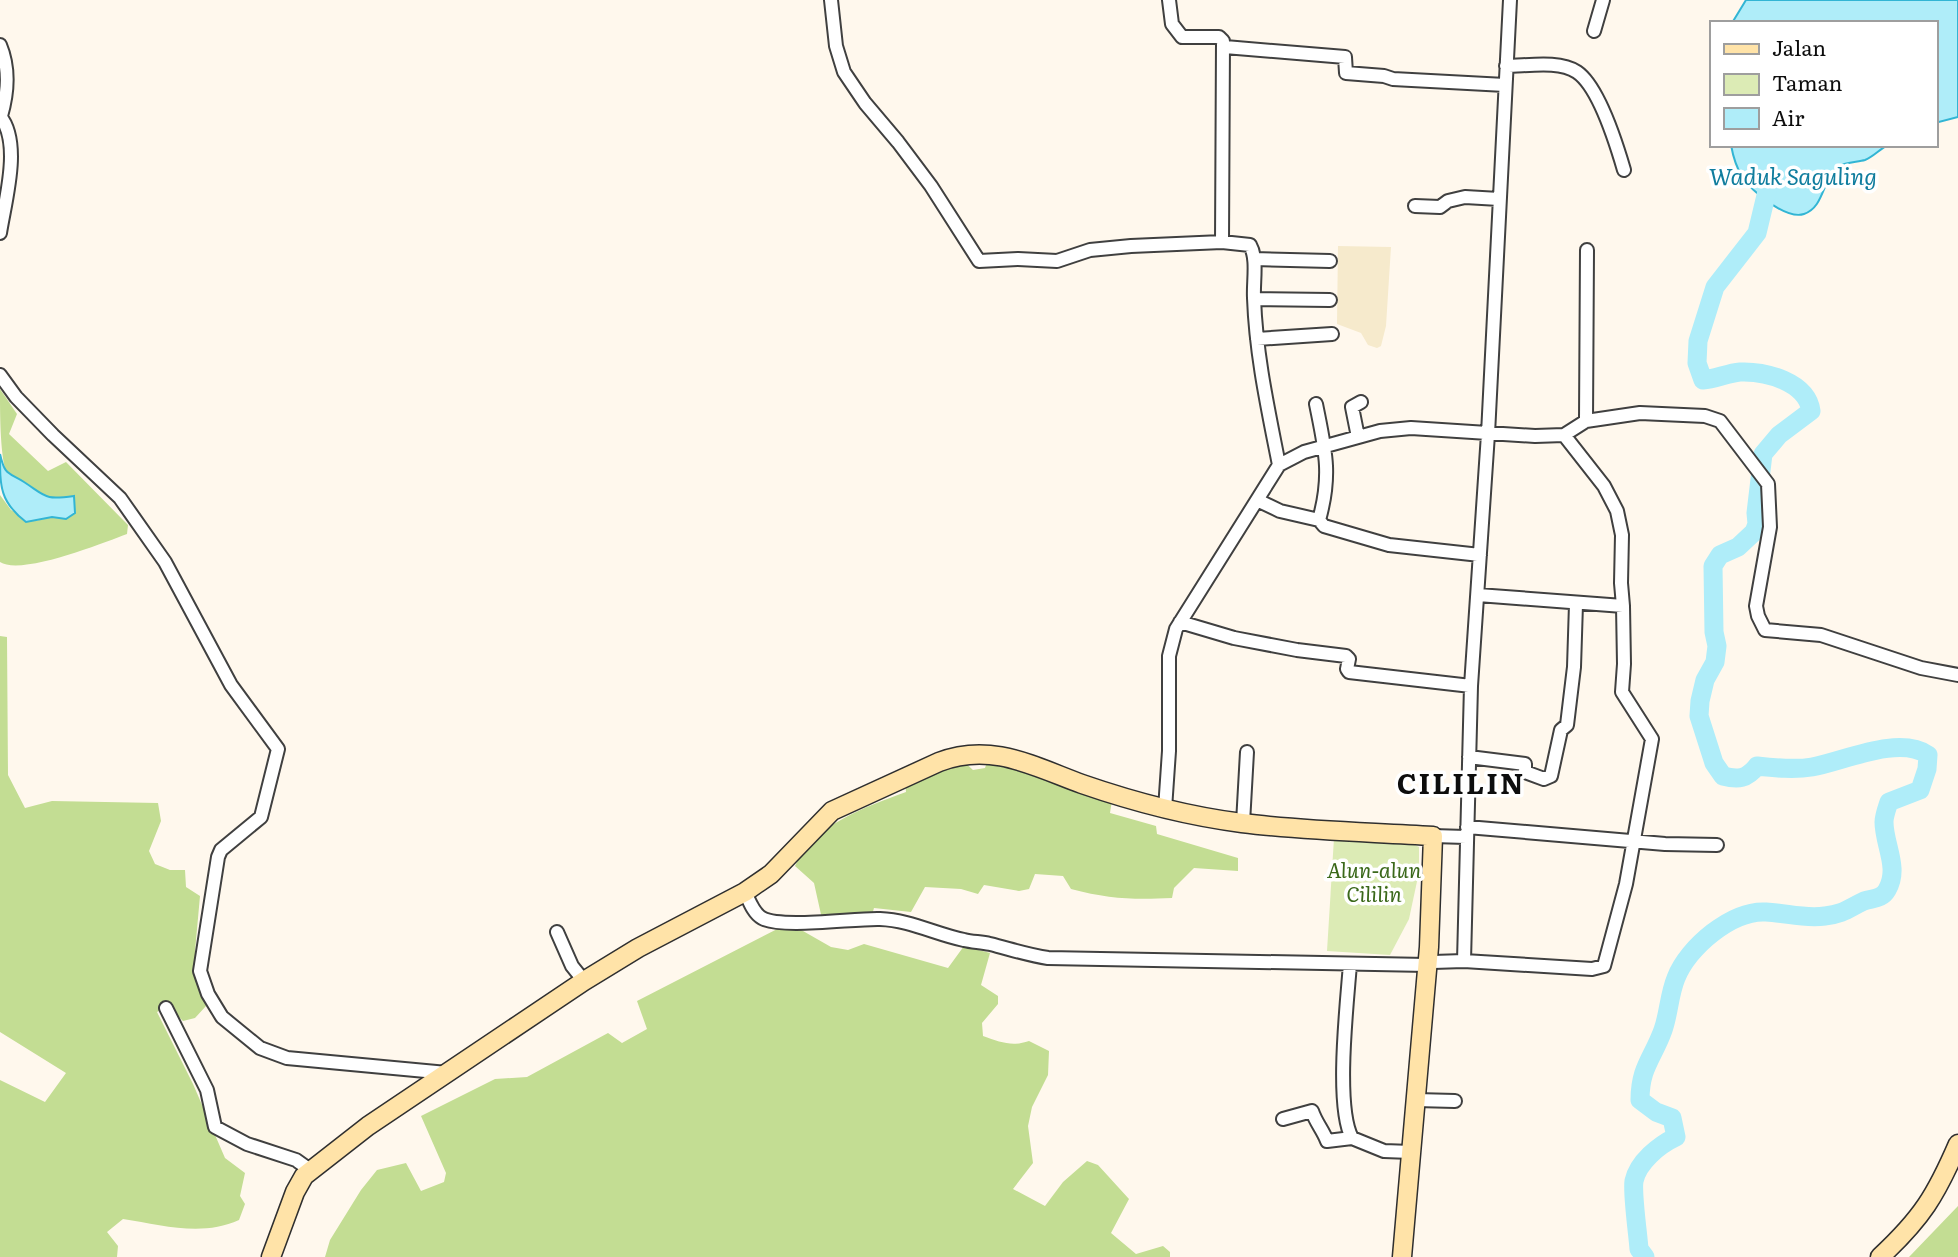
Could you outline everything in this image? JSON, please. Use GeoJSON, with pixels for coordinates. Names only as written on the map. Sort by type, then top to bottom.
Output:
{"type":"FeatureCollection","features":[{"type":"Feature","properties":{"kind":"main road"},"geometry":{"type":"LineString","coordinates":[[271,1257],[295,1192],[310,1170],[368,1126],[583,981],[771,874],[832,811],[956,756],[991,754],[1005,756],[1118,797],[1165,809],[1243,823],[1433,836],[1427,965],[1402,1257]]}},
{"type":"Feature","properties":{"kind":"main road"},"geometry":{"type":"LineString","coordinates":[[1880,1257],[1903,1235],[1930,1202],[1958,1144]]}},
{"type":"Feature","properties":{"kind":"street"},"geometry":{"type":"LineString","coordinates":[[831,0],[836,46],[844,72],[864,103],[931,186],[977,260],[1057,261],[1090,250],[1222,242],[1247,243],[1253,249],[1257,339],[1264,395],[1279,465]]}},
{"type":"Feature","properties":{"kind":"street"},"geometry":{"type":"LineString","coordinates":[[1169,0],[1172,24],[1179,35],[1185,38],[1219,37],[1225,47],[1222,242]]}},
{"type":"Feature","properties":{"kind":"street"},"geometry":{"type":"LineString","coordinates":[[1464,961],[1471,685],[1488,434],[1510,0]]}},
{"type":"Feature","properties":{"kind":"street"},"geometry":{"type":"LineString","coordinates":[[1594,31],[1603,0]]}},
{"type":"Feature","properties":{"kind":"street"},"geometry":{"type":"LineString","coordinates":[[0,45],[8,79],[1,116],[11,151],[0,233]]}},
{"type":"Feature","properties":{"kind":"street"},"geometry":{"type":"LineString","coordinates":[[1225,47],[1345,57],[1346,73],[1394,79],[1505,85]]}},
{"type":"Feature","properties":{"kind":"street"},"geometry":{"type":"LineString","coordinates":[[1507,66],[1559,66],[1577,73],[1588,85],[1606,118],[1624,170]]}},
{"type":"Feature","properties":{"kind":"street"},"geometry":{"type":"LineString","coordinates":[[1415,206],[1440,207],[1448,201],[1465,197],[1499,199]]}},
{"type":"Feature","properties":{"kind":"street"},"geometry":{"type":"LineString","coordinates":[[1586,421],[1587,250]]}},
{"type":"Feature","properties":{"kind":"street"},"geometry":{"type":"LineString","coordinates":[[1254,260],[1330,261]]}},
{"type":"Feature","properties":{"kind":"street"},"geometry":{"type":"LineString","coordinates":[[1254,299],[1331,300]]}},
{"type":"Feature","properties":{"kind":"street"},"geometry":{"type":"LineString","coordinates":[[1257,339],[1332,334]]}},
{"type":"Feature","properties":{"kind":"street"},"geometry":{"type":"LineString","coordinates":[[0,375],[16,397],[120,498],[165,562],[231,685],[278,749],[261,817],[221,850],[218,857],[200,971],[208,994],[222,1017],[260,1048],[287,1058],[447,1073]]}},
{"type":"Feature","properties":{"kind":"street"},"geometry":{"type":"LineString","coordinates":[[1358,437],[1352,407],[1362,402]]}},
{"type":"Feature","properties":{"kind":"street"},"geometry":{"type":"LineString","coordinates":[[1316,404],[1325,446],[1328,485],[1319,520]]}},
{"type":"Feature","properties":{"kind":"street"},"geometry":{"type":"LineString","coordinates":[[1165,809],[1169,751],[1169,646],[1180,622],[1279,465],[1304,452],[1380,431],[1411,428],[1488,434],[1564,435],[1586,421],[1640,413],[1705,416],[1720,421],[1768,484],[1770,527],[1756,606],[1765,630],[1821,635],[1921,668],[1958,675]]}},
{"type":"Feature","properties":{"kind":"street"},"geometry":{"type":"LineString","coordinates":[[745,891],[754,910],[762,919],[776,922],[833,922],[861,918],[884,919],[914,924],[962,940],[1048,958],[1427,965],[1433,962],[1464,961],[1601,968],[1626,884],[1652,743],[1648,732],[1622,692],[1622,535],[1617,511],[1604,486],[1564,435]]}},
{"type":"Feature","properties":{"kind":"street"},"geometry":{"type":"LineString","coordinates":[[1257,500],[1280,511],[1319,520],[1324,526],[1389,545],[1480,555]]}},
{"type":"Feature","properties":{"kind":"street"},"geometry":{"type":"LineString","coordinates":[[1478,595],[1623,606]]}},
{"type":"Feature","properties":{"kind":"street"},"geometry":{"type":"LineString","coordinates":[[1469,757],[1525,764],[1525,772],[1544,779],[1551,776],[1561,730],[1567,725],[1574,667],[1576,604]]}},
{"type":"Feature","properties":{"kind":"street"},"geometry":{"type":"LineString","coordinates":[[1180,622],[1234,638],[1346,656],[1349,659],[1349,673],[1471,685]]}},
{"type":"Feature","properties":{"kind":"street"},"geometry":{"type":"LineString","coordinates":[[1243,823],[1247,752]]}},
{"type":"Feature","properties":{"kind":"street"},"geometry":{"type":"LineString","coordinates":[[1433,836],[1466,832],[1717,845]]}},
{"type":"Feature","properties":{"kind":"street"},"geometry":{"type":"LineString","coordinates":[[557,932],[572,966],[583,981]]}},
{"type":"Feature","properties":{"kind":"street"},"geometry":{"type":"LineString","coordinates":[[1350,964],[1343,1072],[1347,1129],[1352,1138]]}},
{"type":"Feature","properties":{"kind":"street"},"geometry":{"type":"LineString","coordinates":[[166,1008],[207,1090],[215,1127],[247,1144],[296,1160],[310,1170]]}},
{"type":"Feature","properties":{"kind":"street"},"geometry":{"type":"LineString","coordinates":[[1416,1100],[1455,1101]]}},
{"type":"Feature","properties":{"kind":"street"},"geometry":{"type":"LineString","coordinates":[[1283,1119],[1312,1111],[1316,1125],[1322,1129],[1327,1141],[1352,1138],[1384,1151],[1411,1152]]}},
{"type":"Feature","properties":{"kind":"shaded area"},"geometry":{"type":"Polygon","coordinates":[[[1338,246],[1391,247],[1386,326],[1381,346],[1377,348],[1368,345],[1361,333],[1337,324],[1338,246]]]}},
{"type":"Feature","properties":{"kind":"green space"},"geometry":{"type":"Polygon","coordinates":[[[0,389],[17,414],[9,434],[48,471],[66,462],[128,525],[127,534],[43,562],[11,565],[0,562],[0,495],[11,510],[35,521],[52,517],[66,519],[74,496],[47,496],[6,471],[1,443],[0,389]]]}},
{"type":"Feature","properties":{"kind":"green space"},"geometry":{"type":"Polygon","coordinates":[[[0,636],[7,637],[8,775],[25,808],[52,801],[158,803],[161,821],[149,851],[155,864],[170,870],[185,870],[186,887],[200,896],[195,951],[196,976],[206,1006],[195,1018],[183,1021],[168,1006],[157,1012],[193,1084],[225,1158],[245,1173],[240,1196],[245,1204],[239,1220],[211,1228],[182,1228],[123,1219],[107,1232],[118,1246],[117,1257],[0,1257],[0,1080],[45,1102],[66,1073],[0,1032],[0,636]]]}},
{"type":"Feature","properties":{"kind":"green space"},"geometry":{"type":"Polygon","coordinates":[[[960,758],[973,770],[985,768],[988,759],[1112,800],[1110,813],[1156,826],[1157,834],[1238,858],[1238,871],[1194,868],[1174,888],[1172,898],[1146,899],[1110,897],[1071,889],[1063,876],[1035,874],[1029,889],[1019,891],[984,885],[978,894],[961,889],[925,887],[911,912],[874,908],[869,925],[822,919],[814,883],[795,866],[804,851],[828,828],[843,819],[906,792],[905,783],[960,758]]]}},
{"type":"Feature","properties":{"kind":"green space","name":"Alun-alun Cililin"},"geometry":{"type":"Polygon","coordinates":[[[1334,838],[1411,843],[1419,847],[1419,872],[1409,919],[1390,955],[1327,951],[1334,838]]]}},
{"type":"Feature","properties":{"kind":"green space"},"geometry":{"type":"Polygon","coordinates":[[[789,923],[831,947],[848,950],[864,944],[948,968],[964,946],[990,953],[981,985],[998,996],[998,1004],[982,1023],[983,1036],[1011,1044],[1029,1041],[1049,1051],[1048,1075],[1032,1107],[1028,1126],[1033,1163],[1013,1189],[1045,1206],[1063,1182],[1087,1161],[1098,1165],[1129,1199],[1111,1233],[1136,1254],[1163,1246],[1170,1252],[1170,1257],[325,1257],[330,1240],[361,1190],[377,1170],[406,1163],[421,1191],[444,1182],[446,1173],[421,1116],[495,1079],[527,1077],[608,1033],[622,1043],[647,1029],[637,1001],[789,923]]]}},
{"type":"Feature","properties":{"kind":"green space"},"geometry":{"type":"Polygon","coordinates":[[[1958,1206],[1958,1257],[1909,1257],[1958,1206]]]}},
{"type":"Feature","properties":{"kind":"water"},"geometry":{"type":"Polygon","coordinates":[[[1746,0],[1958,0],[1958,117],[1937,122],[1937,21],[1733,21],[1746,0]]]}},
{"type":"Feature","properties":{"kind":"water","name":"Waduk Saguling"},"geometry":{"type":"Polygon","coordinates":[[[1732,147],[1885,147],[1865,160],[1839,166],[1833,171],[1816,205],[1804,214],[1797,215],[1779,209],[1753,189],[1738,169],[1732,147]]]}},
{"type":"Feature","properties":{"kind":"water"},"geometry":{"type":"Polygon","coordinates":[[[0,454],[8,472],[42,494],[57,498],[74,496],[75,513],[66,519],[52,517],[26,522],[17,515],[3,493],[0,454]]]}},
{"type":"Feature","properties":{"kind":"waterway"},"geometry":{"type":"LineString","coordinates":[[1645,1257],[1639,1249],[1634,1181],[1640,1167],[1650,1155],[1676,1137],[1672,1118],[1656,1112],[1640,1100],[1642,1079],[1663,1030],[1674,984],[1682,966],[1701,943],[1739,917],[1766,912],[1810,917],[1832,915],[1883,895],[1891,882],[1892,873],[1884,822],[1889,802],[1920,790],[1927,769],[1928,755],[1916,750],[1887,748],[1805,768],[1757,766],[1746,776],[1723,776],[1714,763],[1699,716],[1705,680],[1715,662],[1717,646],[1714,632],[1713,566],[1720,555],[1738,547],[1754,532],[1763,454],[1779,435],[1811,411],[1802,393],[1784,380],[1750,372],[1703,380],[1697,363],[1698,341],[1715,287],[1757,233],[1769,183],[1775,174]]}},
{"type":"Feature","properties":{"kind":"district","name":"CILILIN"},"geometry":{"type":"Point","coordinates":[1461,784]}}]}
